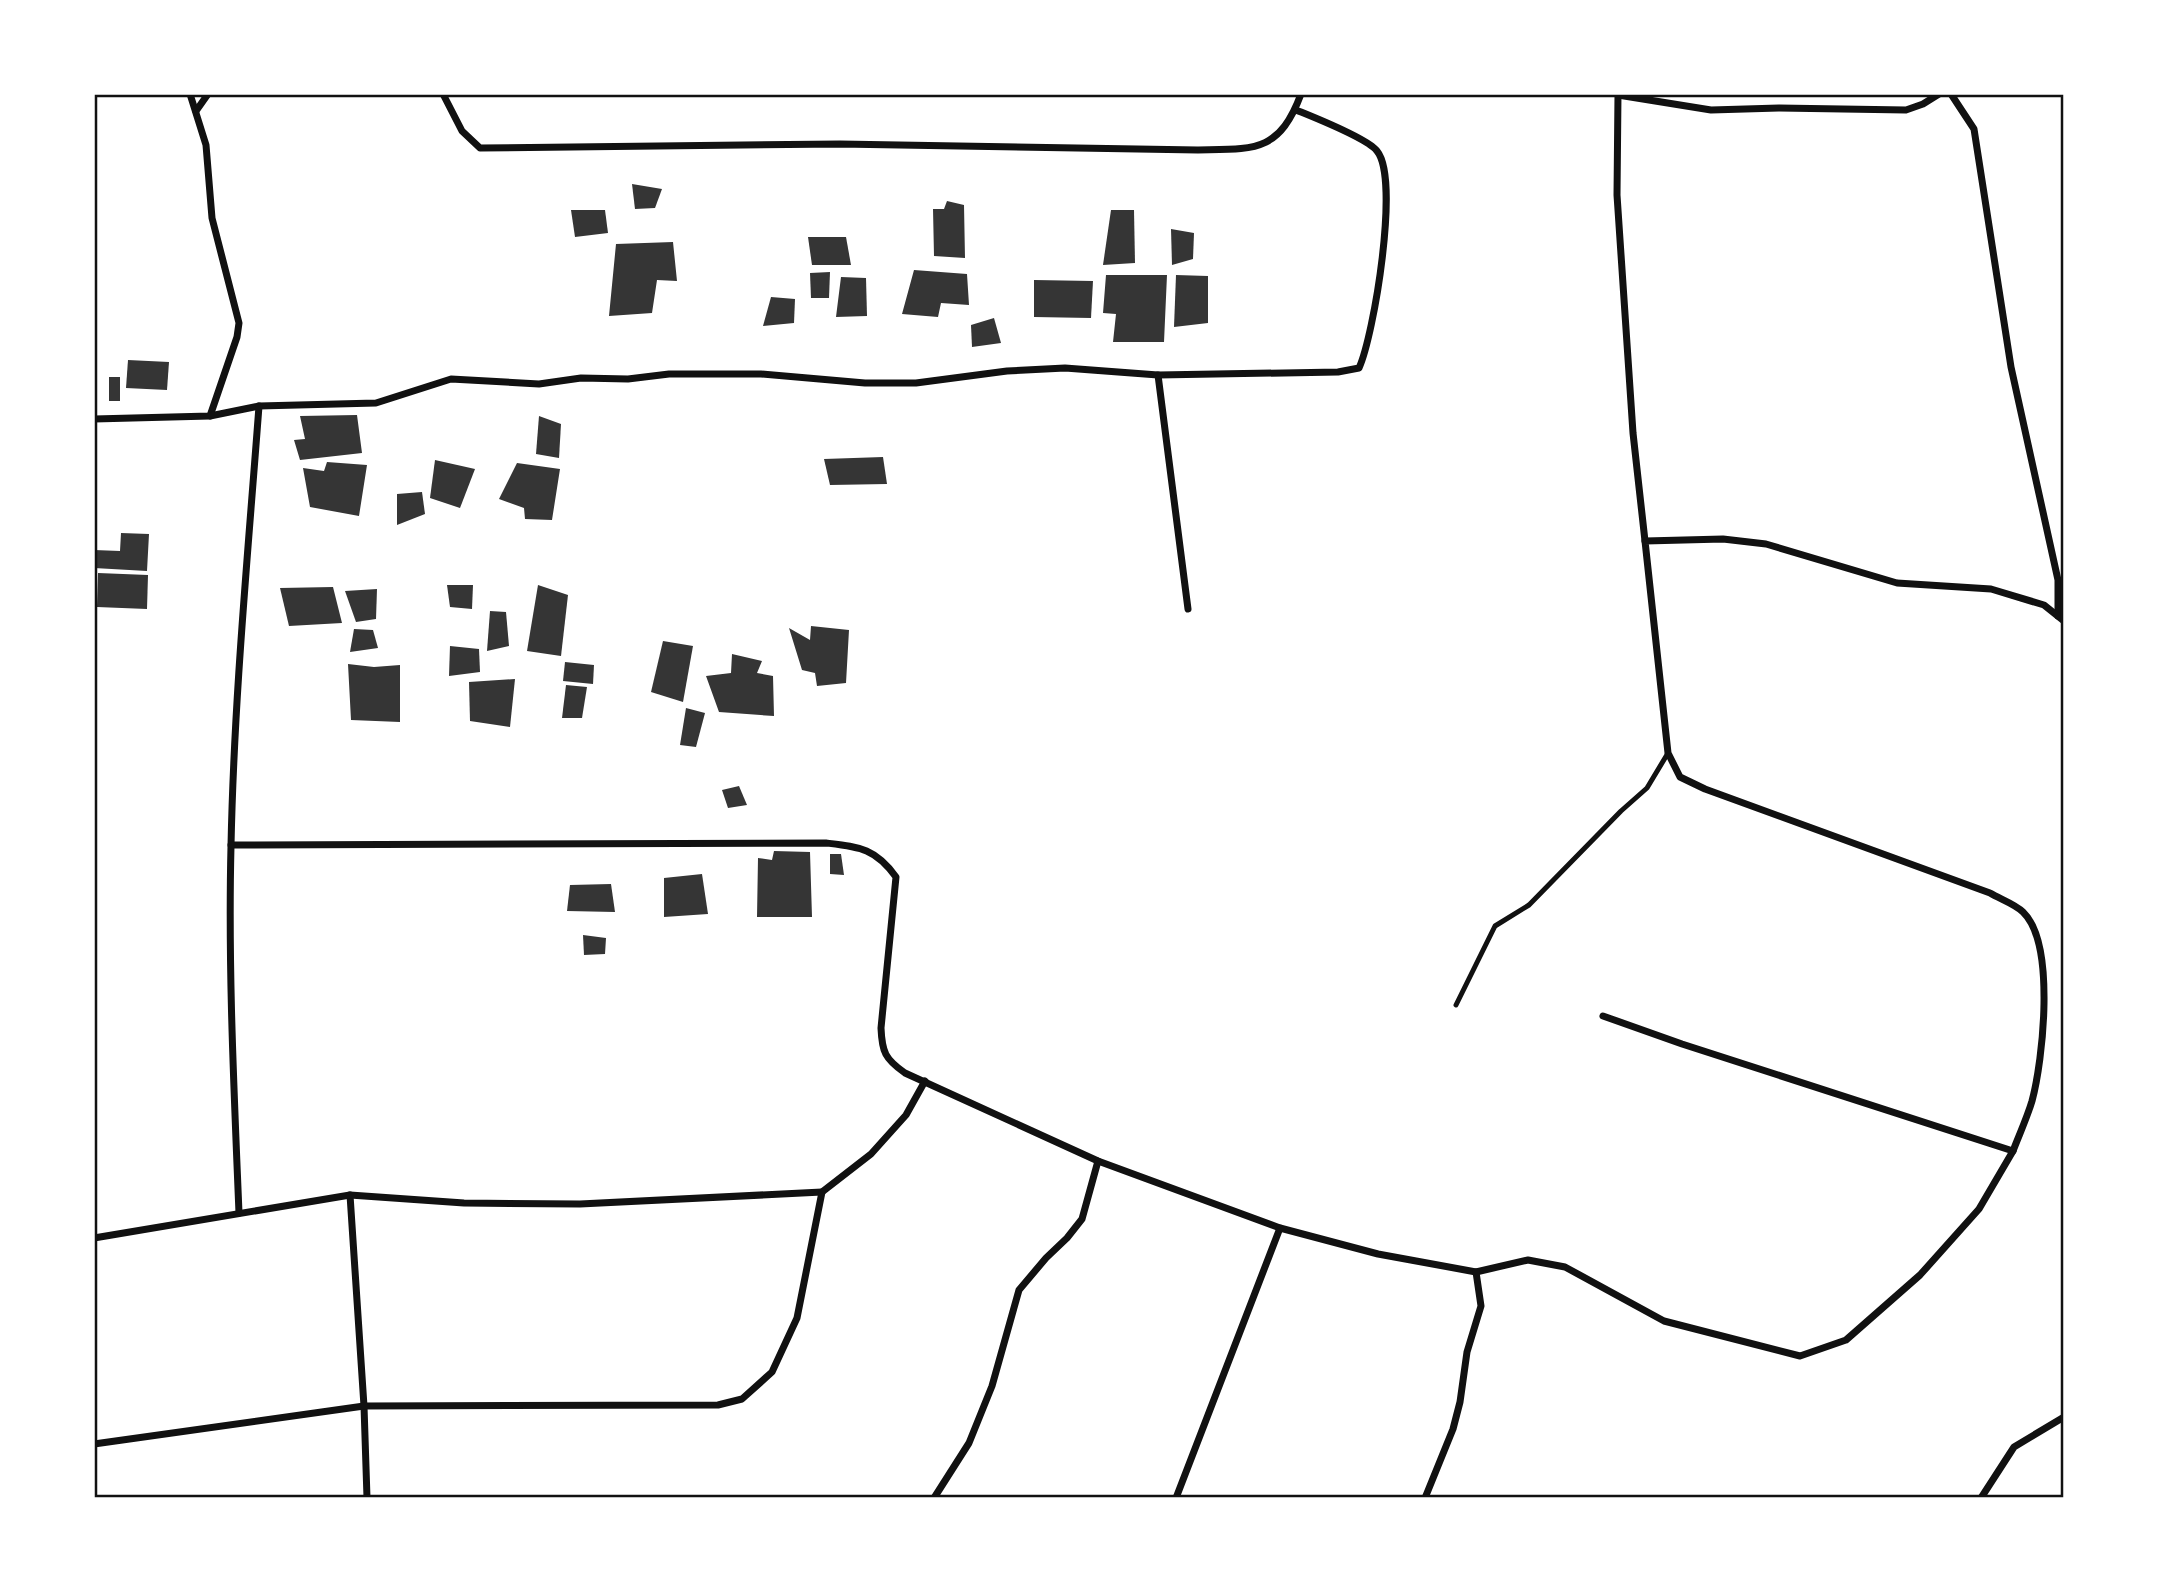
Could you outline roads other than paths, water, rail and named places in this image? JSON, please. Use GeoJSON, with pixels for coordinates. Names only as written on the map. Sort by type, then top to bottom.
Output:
{"type":"FeatureCollection","features":[{"type":"Feature","properties":{"kind":"street"},"geometry":{"type":"LineString","coordinates":[[190,94],[206,145],[212,218],[239,323],[237,337],[210,416]]}},
{"type":"Feature","properties":{"kind":"street"},"geometry":{"type":"LineString","coordinates":[[196,111],[208,94]]}},
{"type":"Feature","properties":{"kind":"street"},"geometry":{"type":"LineString","coordinates":[[443,94],[462,131],[480,148],[840,144],[1237,149],[1265,144],[1286,128],[1301,94]]}},
{"type":"Feature","properties":{"kind":"street"},"geometry":{"type":"LineString","coordinates":[[231,845],[825,843],[860,847],[884,860],[896,877],[881,1028],[882,1048],[891,1063],[925,1082],[1098,1161],[1280,1228],[1378,1254],[1476,1272],[1528,1260],[1565,1267],[1664,1321],[1800,1356],[1846,1340],[1920,1275],[1979,1209],[2013,1151],[2032,1101],[2043,1038],[2044,980],[2037,934],[2023,912],[1990,893],[1705,789],[1680,777],[1668,753],[1633,433],[1617,195],[1618,95],[1711,110],[1906,110],[1939,94]]}},
{"type":"Feature","properties":{"kind":"street"},"geometry":{"type":"LineString","coordinates":[[1951,94],[1974,129],[2011,367],[2058,580],[2061,618]]}},
{"type":"Feature","properties":{"kind":"street"},"geometry":{"type":"LineString","coordinates":[[94,419],[210,416],[259,406],[376,403],[451,379],[539,384],[581,378],[628,379],[669,374],[761,374],[865,383],[916,383],[1007,371],[1065,369],[1158,375],[1338,372],[1359,368],[1367,350],[1385,250],[1385,173],[1378,151],[1349,133],[1296,110]]}},
{"type":"Feature","properties":{"kind":"street"},"geometry":{"type":"LineString","coordinates":[[1158,375],[1188,609]]}},
{"type":"Feature","properties":{"kind":"street"},"geometry":{"type":"LineString","coordinates":[[239,1213],[229,974],[231,845],[237,700],[259,406]]}},
{"type":"Feature","properties":{"kind":"street"},"geometry":{"type":"LineString","coordinates":[[1645,541],[1723,539],[1766,544],[1897,583],[1991,589],[2045,605],[2061,618]]}},
{"type":"Feature","properties":{"kind":"street"},"geometry":{"type":"LineString","coordinates":[[1603,1016],[2013,1151]]}},
{"type":"Feature","properties":{"kind":"street"},"geometry":{"type":"LineString","coordinates":[[94,1238],[350,1195],[464,1203],[580,1204],[822,1192],[871,1154],[906,1115],[925,1082]]}},
{"type":"Feature","properties":{"kind":"street"},"geometry":{"type":"LineString","coordinates":[[934,1497],[969,1443],[992,1386],[1019,1290],[1082,1219],[1098,1161]]}},
{"type":"Feature","properties":{"kind":"street"},"geometry":{"type":"LineString","coordinates":[[94,1444],[364,1406],[718,1405],[742,1399],[772,1372],[797,1318],[822,1192]]}},
{"type":"Feature","properties":{"kind":"street"},"geometry":{"type":"LineString","coordinates":[[350,1195],[364,1406],[367,1497]]}},
{"type":"Feature","properties":{"kind":"street"},"geometry":{"type":"LineString","coordinates":[[1176,1497],[1280,1228]]}},
{"type":"Feature","properties":{"kind":"street"},"geometry":{"type":"LineString","coordinates":[[1425,1497],[1453,1429],[1460,1402],[1467,1352],[1480,1306],[1476,1272]]}},
{"type":"Feature","properties":{"kind":"street"},"geometry":{"type":"LineString","coordinates":[[1981,1497],[2014,1447],[2063,1417]]}},
{"type":"Feature","properties":{"kind":"lane"},"geometry":{"type":"LineString","coordinates":[[1456,1005],[1495,926],[1529,905],[1647,788],[1668,753]]}}]}
